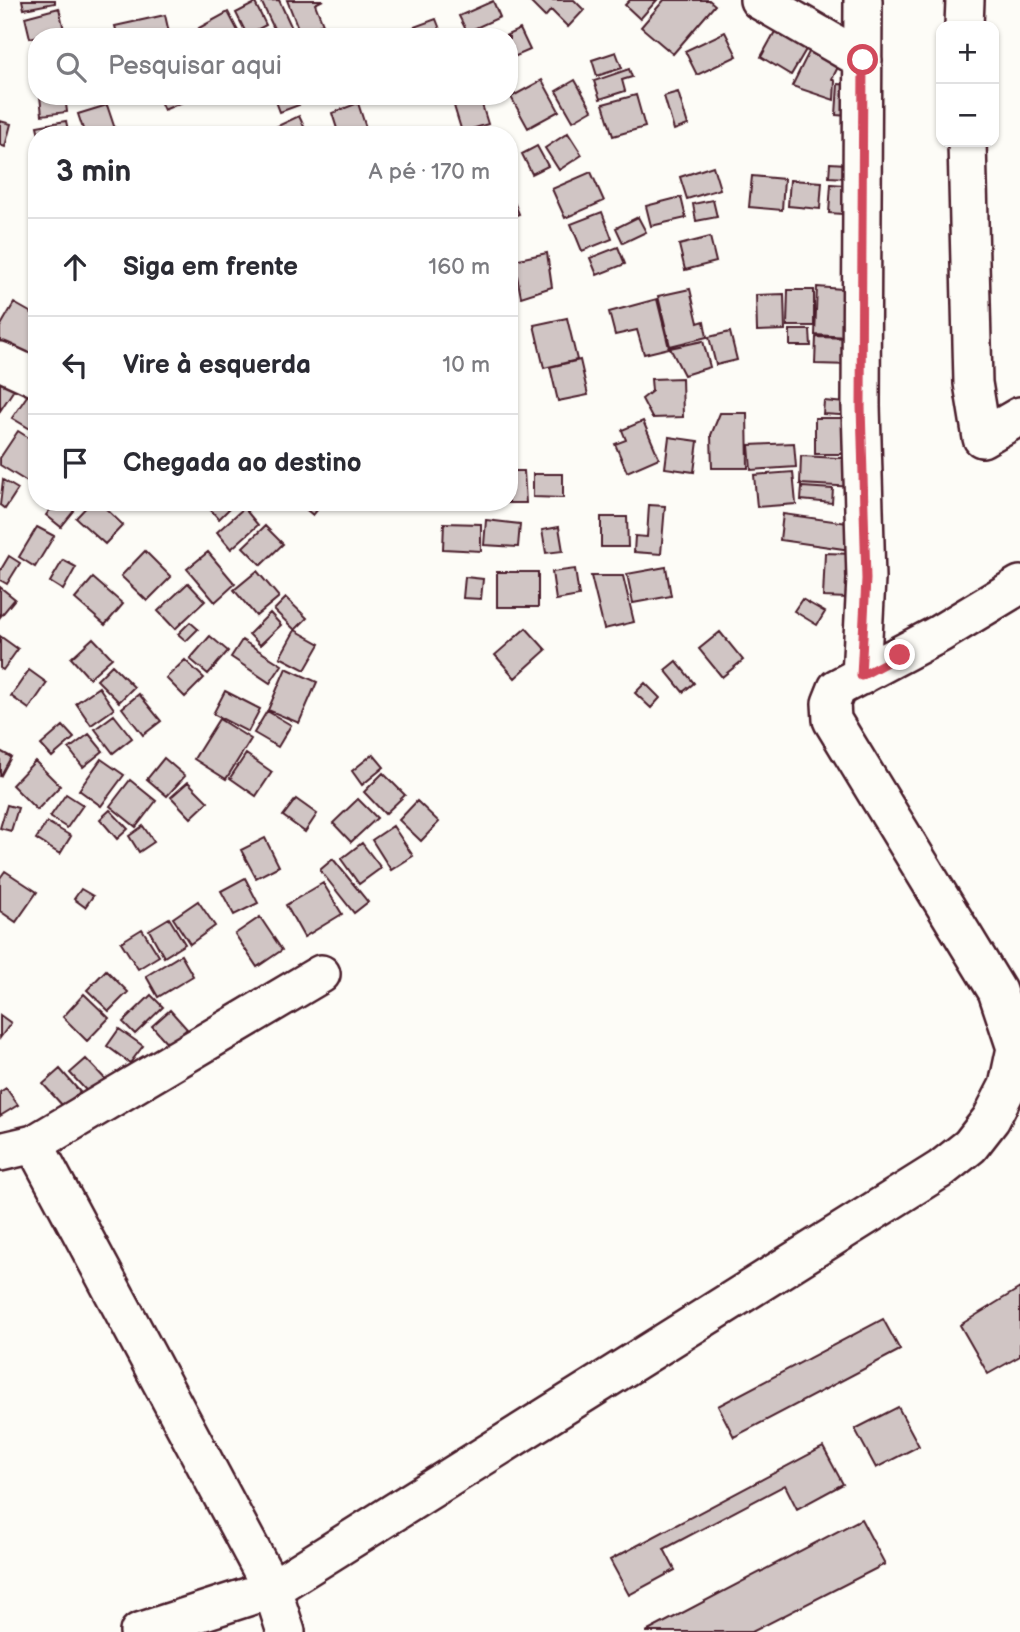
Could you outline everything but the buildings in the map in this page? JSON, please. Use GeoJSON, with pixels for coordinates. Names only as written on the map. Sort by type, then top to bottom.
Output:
{"type":"FeatureCollection","features":[{"type":"Feature","properties":{"kind":"street"},"geometry":{"type":"LineString","coordinates":[[759,0],[863,60]]}},
{"type":"Feature","properties":{"kind":"street"},"geometry":{"type":"LineString","coordinates":[[861,676],[866,579],[861,406],[863,0]]}},
{"type":"Feature","properties":{"kind":"street"},"geometry":{"type":"LineString","coordinates":[[964,21],[965,0]]}},
{"type":"Feature","properties":{"kind":"street"},"geometry":{"type":"LineString","coordinates":[[967,147],[973,383],[982,438],[1020,416]]}},
{"type":"Feature","properties":{"kind":"street"},"geometry":{"type":"LineString","coordinates":[[0,361],[28,374]]}},
{"type":"Feature","properties":{"kind":"street"},"geometry":{"type":"LineString","coordinates":[[139,1632],[272,1589],[941,1169],[970,1146],[1014,1083],[1016,1048],[997,991],[832,720],[831,703],[837,688],[1020,585]]}},
{"type":"Feature","properties":{"kind":"street"},"geometry":{"type":"LineString","coordinates":[[286,1632],[272,1589],[17,1148],[321,974]]}},
{"type":"Feature","properties":{"kind":"route"},"geometry":{"type":"LineString","coordinates":[[863,60],[861,406],[866,579],[861,676],[900,655]]}}]}
